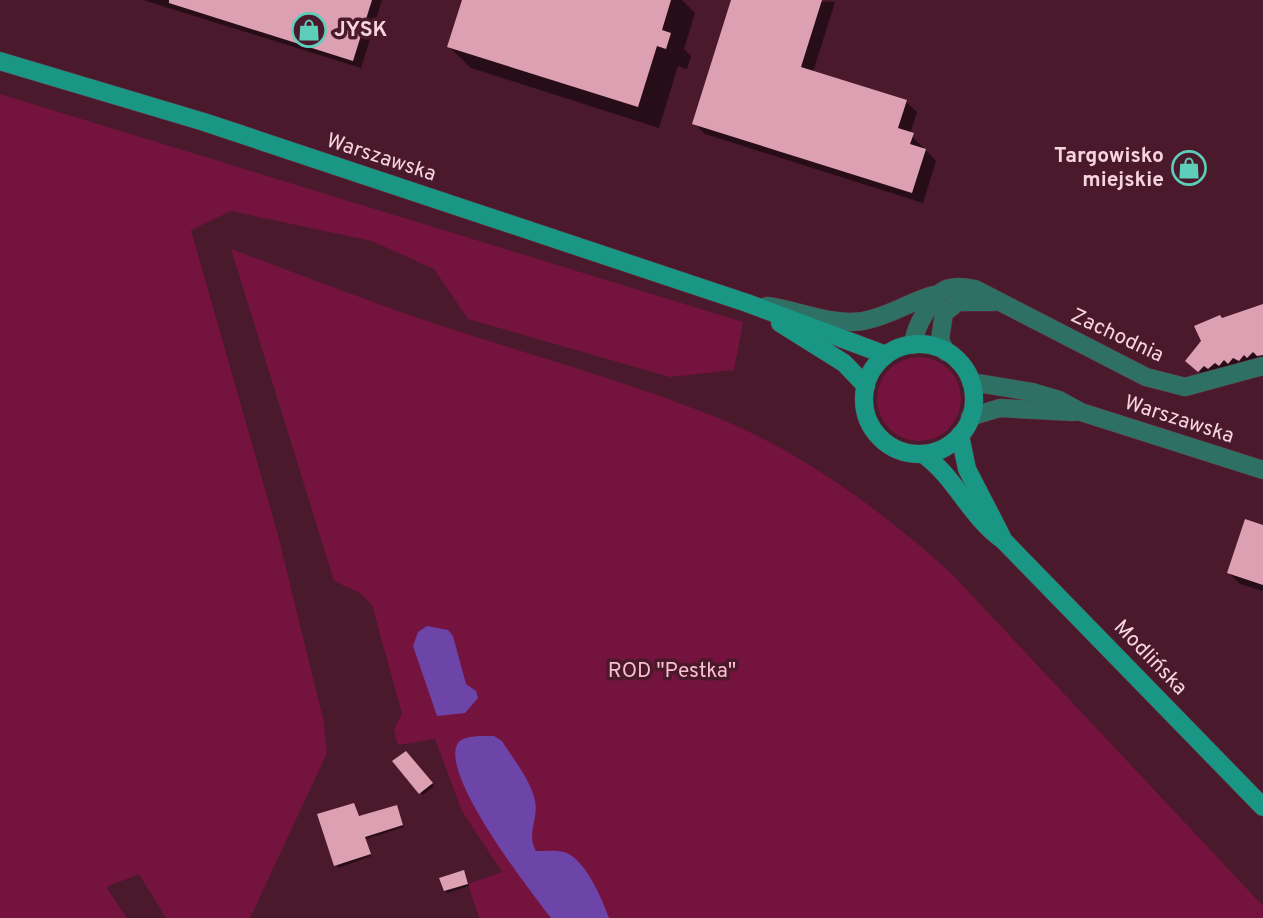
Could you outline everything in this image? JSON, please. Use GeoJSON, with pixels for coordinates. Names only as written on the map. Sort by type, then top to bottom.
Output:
{"type":"FeatureCollection","features":[{"type":"Feature","properties":{"kind":"main road","name":"Warszawska"},"geometry":{"type":"LineString","coordinates":[[0,61],[204,122],[747,303],[886,355]]}},
{"type":"Feature","properties":{"kind":"main road","name":"Warszawska"},"geometry":{"type":"LineString","coordinates":[[747,303],[844,363],[866,386]]}},
{"type":"Feature","properties":{"kind":"main road"},"geometry":{"type":"LineString","coordinates":[[913,345],[928,345],[946,352],[964,369],[971,382],[974,396],[971,417],[960,435],[937,451],[923,454],[895,449],[874,431],[864,405],[866,386],[876,365],[886,355],[913,345]]}},
{"type":"Feature","properties":{"kind":"main road","name":"Modlińska"},"geometry":{"type":"LineString","coordinates":[[960,435],[967,469],[1003,540]]}},
{"type":"Feature","properties":{"kind":"main road","name":"Modlińska"},"geometry":{"type":"LineString","coordinates":[[923,454],[949,478],[985,527],[1003,540],[1263,807]]}},
{"type":"Feature","properties":{"kind":"street","name":"Zachodnia"},"geometry":{"type":"LineString","coordinates":[[747,303],[801,311],[827,319],[860,322],[909,308],[943,289],[960,286],[975,289],[997,303],[1146,377],[1185,387],[1263,366]]}},
{"type":"Feature","properties":{"kind":"street"},"geometry":{"type":"LineString","coordinates":[[913,345],[914,335],[934,295]]}},
{"type":"Feature","properties":{"kind":"street","name":"Zachodnia"},"geometry":{"type":"LineString","coordinates":[[946,352],[940,340],[944,313],[958,302],[997,303]]}},
{"type":"Feature","properties":{"kind":"street","name":"Warszawska"},"geometry":{"type":"LineString","coordinates":[[971,382],[1041,394],[1081,412],[1263,470]]}},
{"type":"Feature","properties":{"kind":"street","name":"Warszawska"},"geometry":{"type":"LineString","coordinates":[[971,417],[1000,408],[1081,412]]}},
{"type":"Feature","properties":{"kind":"green space"},"geometry":{"type":"Polygon","coordinates":[[[0,94],[743,322],[734,370],[670,377],[468,319],[434,269],[372,241],[231,211],[191,230],[278,535],[324,723],[327,753],[250,918],[166,918],[139,874],[106,887],[127,918],[0,918],[0,94]]]}},
{"type":"Feature","properties":{"kind":"green space","name":"ROD \"Pestka\""},"geometry":{"type":"Polygon","coordinates":[[[231,249],[423,320],[681,404],[746,430],[809,464],[897,527],[951,573],[1263,906],[1263,918],[479,918],[468,884],[502,872],[462,811],[435,739],[398,745],[394,729],[402,714],[372,605],[360,593],[334,581],[231,249]]]}},
{"type":"Feature","properties":{"kind":"green space"},"geometry":{"type":"Polygon","coordinates":[[[919,357],[935,360],[949,369],[958,383],[961,399],[958,415],[949,429],[935,438],[919,441],[903,438],[889,429],[880,415],[877,399],[880,383],[889,369],[903,360],[919,357]]]}},
{"type":"Feature","properties":{"kind":"shaded area"},"geometry":{"type":"Polygon","coordinates":[[[427,626],[448,630],[453,636],[466,684],[476,691],[478,698],[465,713],[437,716],[413,646],[418,632],[427,626]]]}},
{"type":"Feature","properties":{"kind":"shaded area"},"geometry":{"type":"Polygon","coordinates":[[[478,736],[494,736],[502,741],[530,785],[536,807],[532,839],[536,851],[564,852],[579,862],[592,880],[609,918],[551,918],[525,884],[473,805],[461,779],[455,758],[458,743],[478,736]]]}},
{"type":"Feature","properties":{"kind":"building","name":"JYSK"},"geometry":{"type":"Polygon","coordinates":[[[169,0],[372,0],[353,61],[169,3],[169,0]]]}},
{"type":"Feature","properties":{"kind":"building"},"geometry":{"type":"Polygon","coordinates":[[[462,0],[671,0],[662,30],[671,33],[666,49],[657,46],[638,107],[447,47],[462,0]]]}},
{"type":"Feature","properties":{"kind":"building"},"geometry":{"type":"Polygon","coordinates":[[[731,0],[822,0],[801,67],[907,100],[898,128],[914,133],[910,144],[926,149],[912,193],[692,124],[731,0]]]}},
{"type":"Feature","properties":{"kind":"building"},"geometry":{"type":"Polygon","coordinates":[[[1263,304],[1263,355],[1257,356],[1253,352],[1247,358],[1244,355],[1239,361],[1233,358],[1228,364],[1224,360],[1219,366],[1215,363],[1208,369],[1204,366],[1198,372],[1185,361],[1201,341],[1194,326],[1220,315],[1222,318],[1263,304]]]}},
{"type":"Feature","properties":{"kind":"building"},"geometry":{"type":"Polygon","coordinates":[[[1245,519],[1263,525],[1263,585],[1227,573],[1245,519]]]}},
{"type":"Feature","properties":{"kind":"building"},"geometry":{"type":"Polygon","coordinates":[[[406,751],[433,783],[419,794],[392,761],[406,751]]]}},
{"type":"Feature","properties":{"kind":"building"},"geometry":{"type":"Polygon","coordinates":[[[354,803],[359,816],[397,805],[403,825],[365,837],[371,854],[334,866],[317,814],[354,803]]]}},
{"type":"Feature","properties":{"kind":"building"},"geometry":{"type":"Polygon","coordinates":[[[464,870],[468,884],[444,891],[439,878],[464,870]]]}},
{"type":"Feature","properties":{"kind":"place","name":"JYSK"},"geometry":{"type":"Point","coordinates":[309,30]}},
{"type":"Feature","properties":{"kind":"place","name":"Targowisko miejskie"},"geometry":{"type":"Point","coordinates":[1189,168]}}]}
